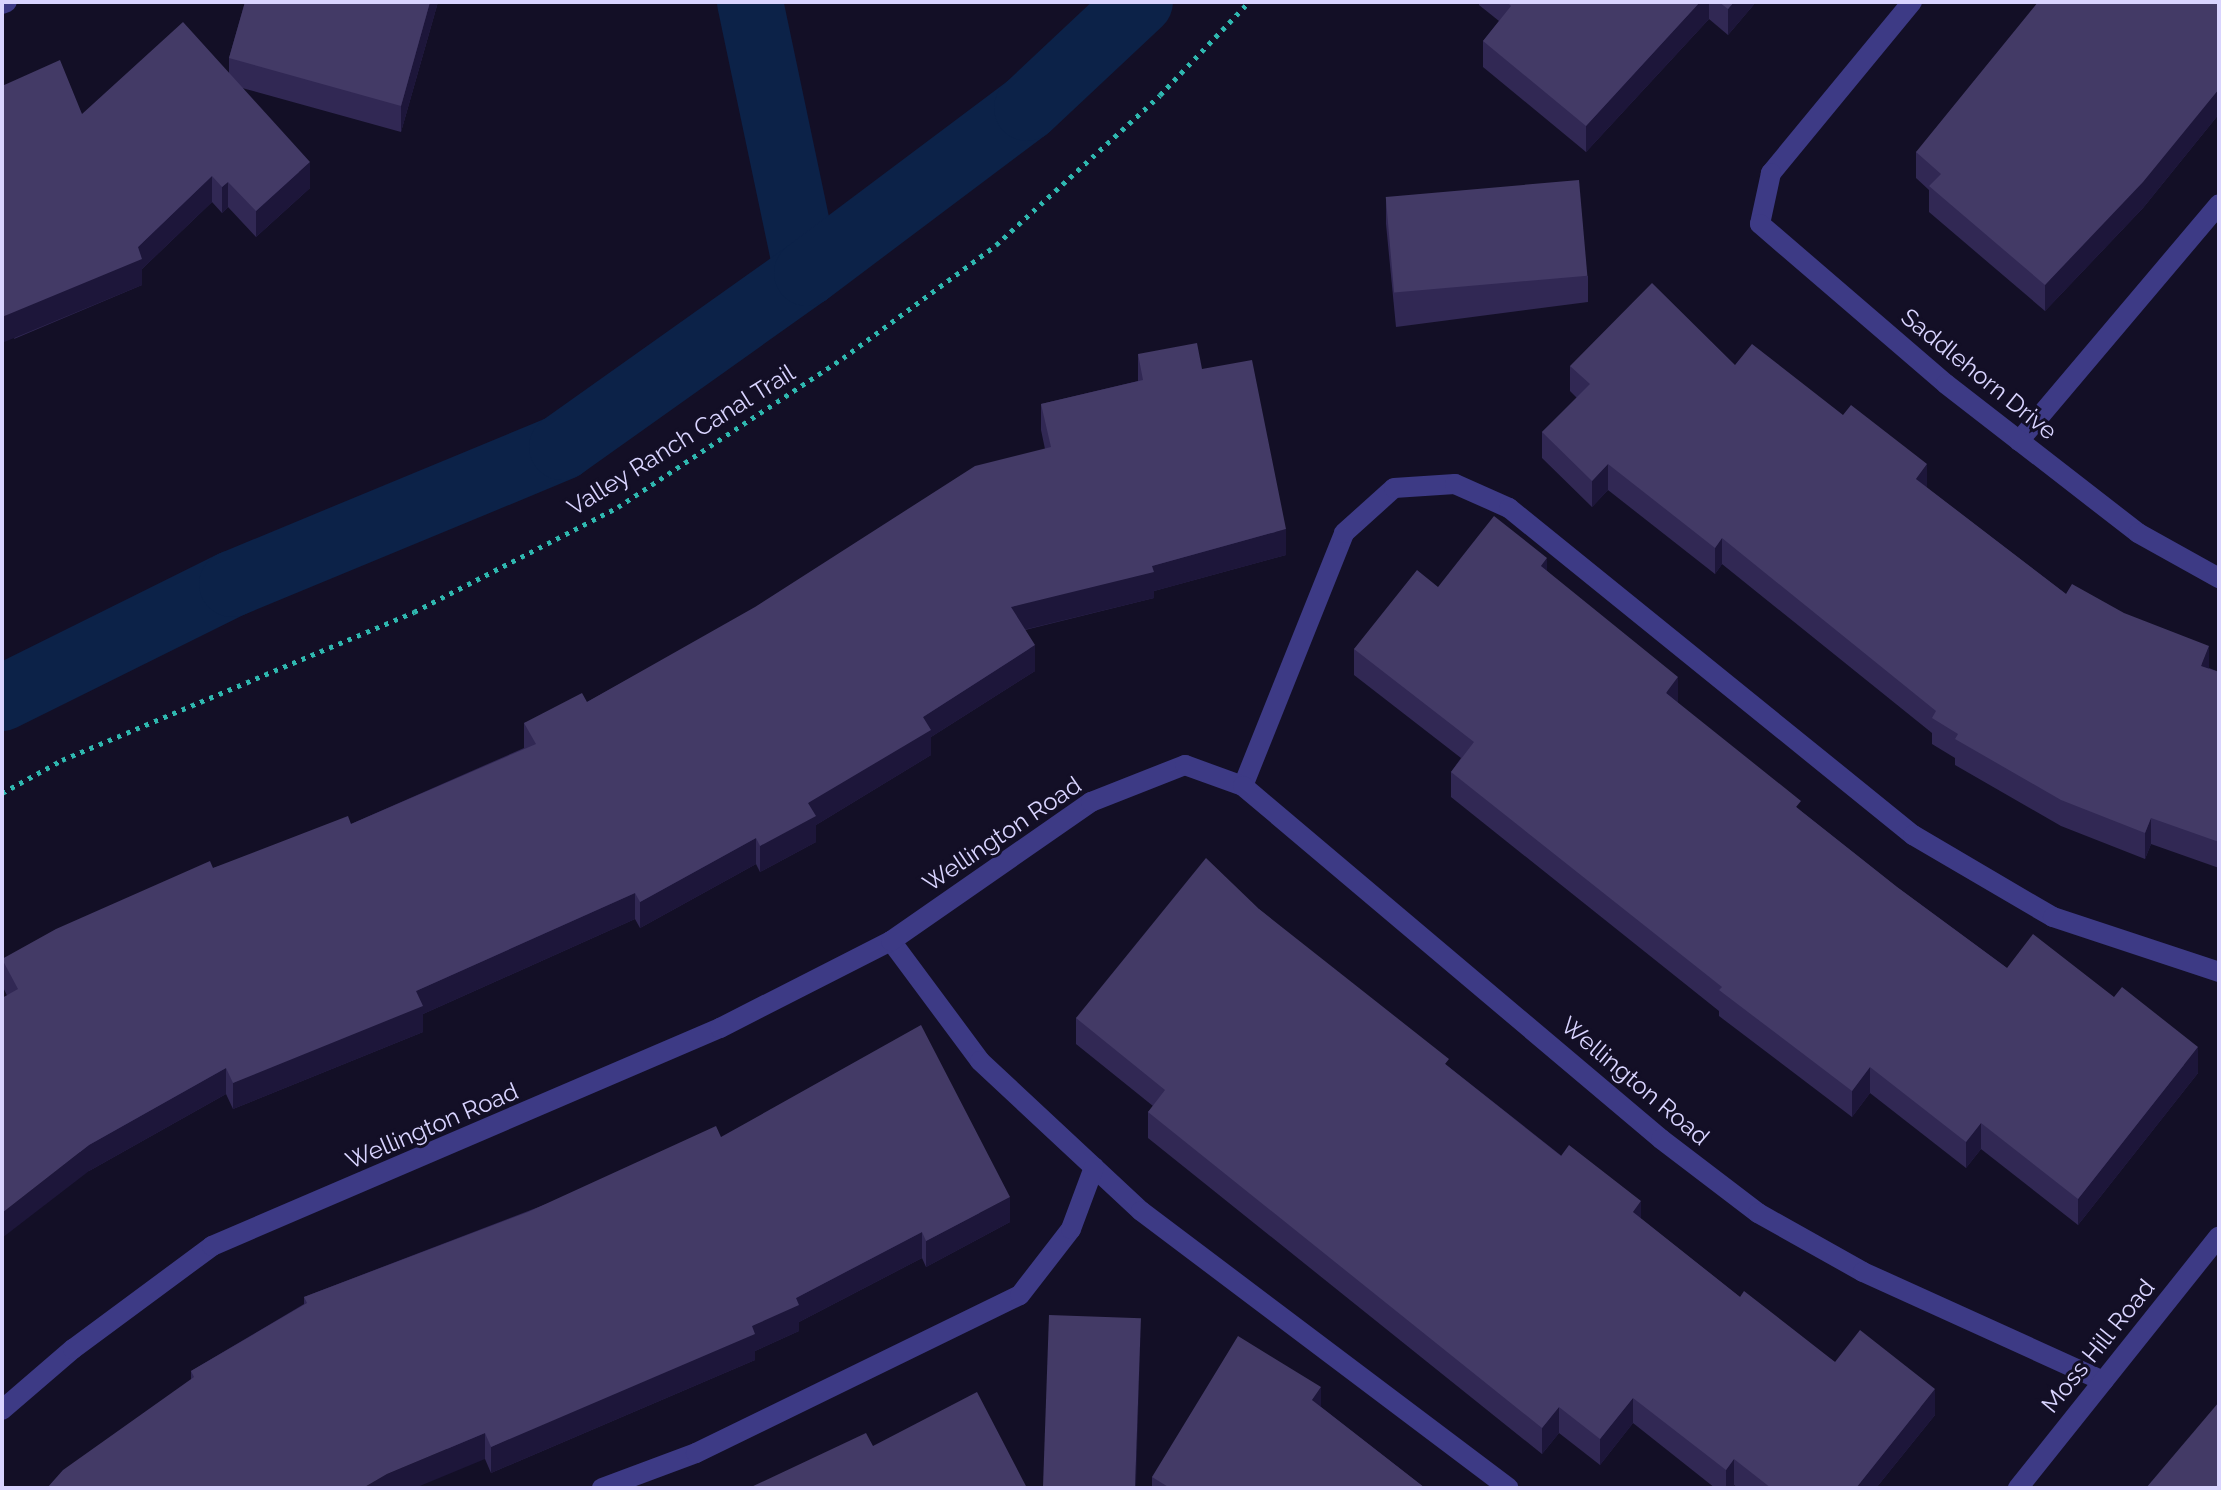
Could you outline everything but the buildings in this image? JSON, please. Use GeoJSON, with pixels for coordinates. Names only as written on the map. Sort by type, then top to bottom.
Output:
{"type":"FeatureCollection","features":[{"type":"Feature","properties":{"kind":"street","name":"Saddlehorn Drive"},"geometry":{"type":"LineString","coordinates":[[1912,2],[1771,173],[1760,224],[2019,441],[2138,533],[2219,578]]}},
{"type":"Feature","properties":{"kind":"street"},"geometry":{"type":"LineString","coordinates":[[2019,441],[2219,204]]}},
{"type":"Feature","properties":{"kind":"street"},"geometry":{"type":"LineString","coordinates":[[1243,786],[1344,533],[1394,488],[1455,484],[1509,508],[1913,835],[2053,917],[2219,972]]}},
{"type":"Feature","properties":{"kind":"street","name":"Wellington Road"},"geometry":{"type":"LineString","coordinates":[[2,1410],[73,1349],[212,1246],[563,1099],[720,1028],[891,941],[1091,802],[1185,765],[1243,786],[1661,1139],[1758,1213],[1863,1272],[2103,1381]]}},
{"type":"Feature","properties":{"kind":"street"},"geometry":{"type":"LineString","coordinates":[[891,941],[980,1061],[1141,1211],[1508,1488]]}},
{"type":"Feature","properties":{"kind":"street"},"geometry":{"type":"LineString","coordinates":[[602,1488],[696,1453],[1020,1295],[1071,1229],[1094,1167]]}},
{"type":"Feature","properties":{"kind":"street","name":"Moss Hill Road"},"geometry":{"type":"LineString","coordinates":[[2018,1488],[2219,1236]]}},
{"type":"Feature","properties":{"kind":"path","name":"Valley Ranch Canal Trail"},"geometry":{"type":"LineString","coordinates":[[2,793],[62,760],[414,612],[618,507],[843,358],[996,245],[1160,95],[1249,2]]}},
{"type":"Feature","properties":{"kind":"waterway"},"geometry":{"type":"LineString","coordinates":[[750,2],[807,273]]}},
{"type":"Feature","properties":{"kind":"waterway"},"geometry":{"type":"LineString","coordinates":[[2,698],[232,584],[562,447],[807,273],[1027,108],[1140,2]]}}]}
